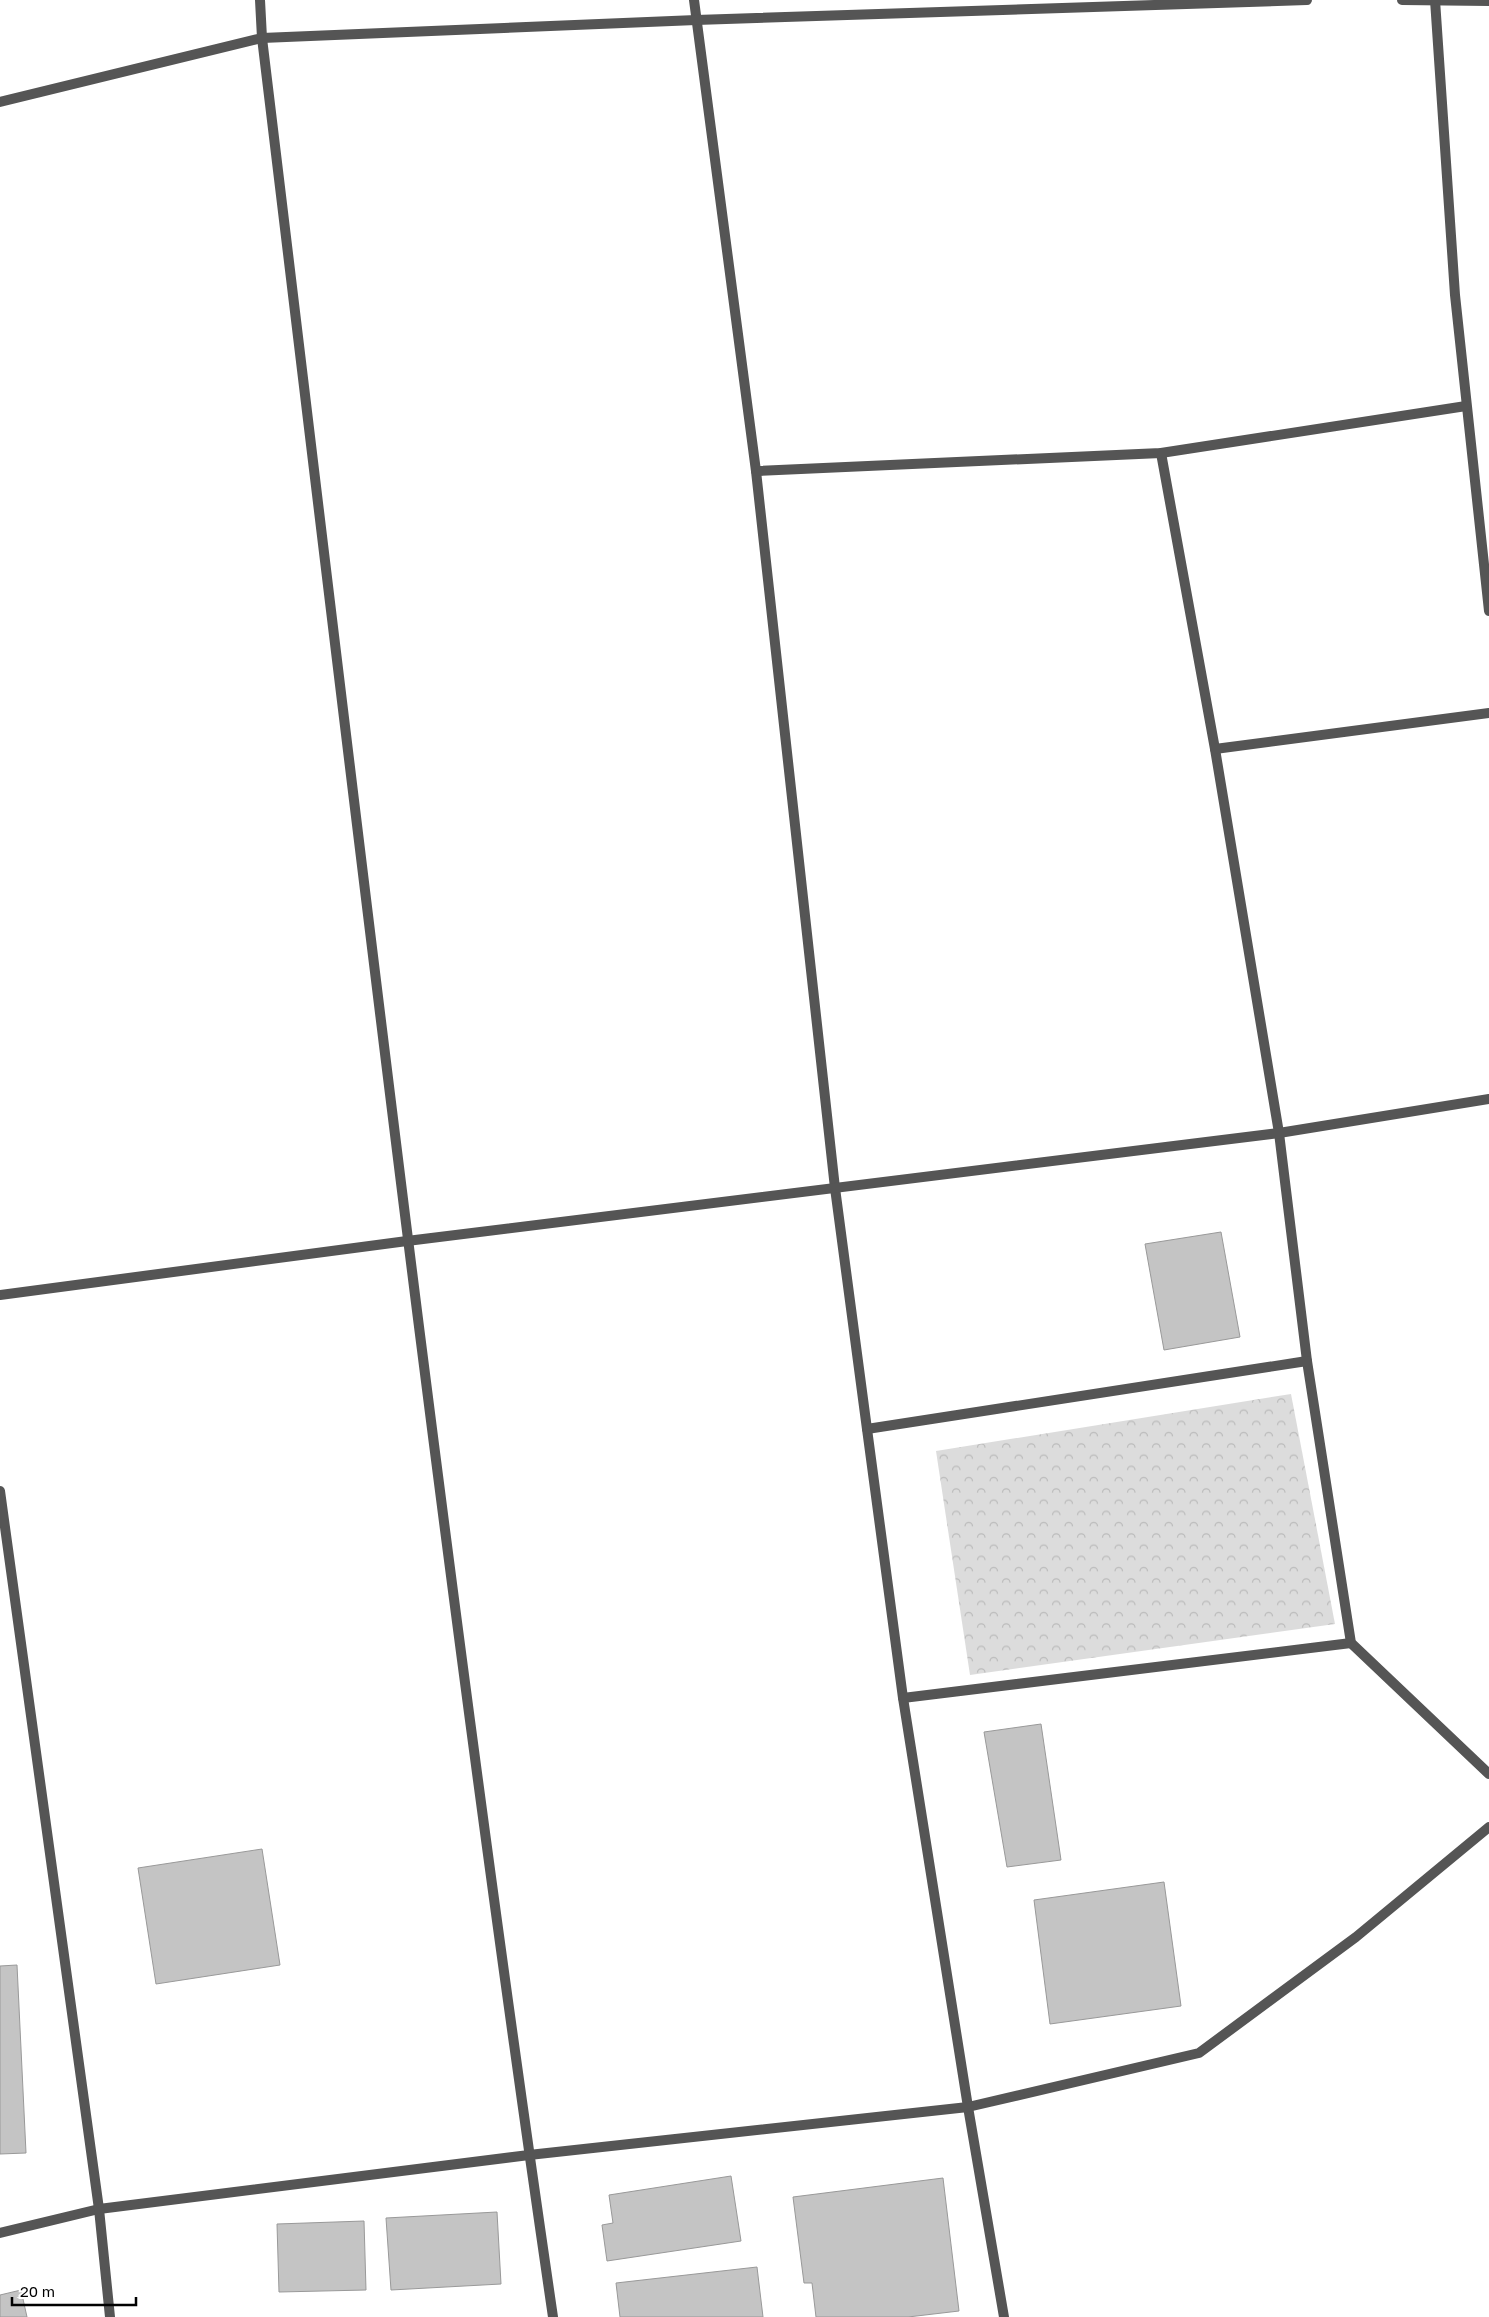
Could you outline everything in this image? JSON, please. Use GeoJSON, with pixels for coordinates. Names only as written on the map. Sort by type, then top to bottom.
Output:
{"type":"FeatureCollection","features":[{"type":"Feature","properties":{"kind":"street"},"geometry":{"type":"LineString","coordinates":[[260,0],[262,38],[407,1241],[529,2155],[553,2317]]}},
{"type":"Feature","properties":{"kind":"street"},"geometry":{"type":"LineString","coordinates":[[694,0],[756,471],[836,1188],[867,1429],[903,1698],[968,2107],[1004,2317]]}},
{"type":"Feature","properties":{"kind":"street"},"geometry":{"type":"LineString","coordinates":[[0,102],[262,38],[696,20],[1307,0]]}},
{"type":"Feature","properties":{"kind":"street"},"geometry":{"type":"LineString","coordinates":[[1402,0],[1489,1]]}},
{"type":"Feature","properties":{"kind":"street"},"geometry":{"type":"LineString","coordinates":[[1435,0],[1455,295],[1489,610]]}},
{"type":"Feature","properties":{"kind":"street"},"geometry":{"type":"LineString","coordinates":[[756,471],[1161,453],[1466,406]]}},
{"type":"Feature","properties":{"kind":"street"},"geometry":{"type":"LineString","coordinates":[[1161,453],[1215,749],[1279,1133],[1307,1361],[1351,1643],[1489,1774]]}},
{"type":"Feature","properties":{"kind":"street"},"geometry":{"type":"LineString","coordinates":[[1215,749],[1489,713]]}},
{"type":"Feature","properties":{"kind":"street"},"geometry":{"type":"LineString","coordinates":[[0,1295],[407,1241],[1279,1133],[1489,1099]]}},
{"type":"Feature","properties":{"kind":"street"},"geometry":{"type":"LineString","coordinates":[[867,1429],[1307,1361]]}},
{"type":"Feature","properties":{"kind":"street"},"geometry":{"type":"LineString","coordinates":[[0,1491],[100,2209],[110,2317]]}},
{"type":"Feature","properties":{"kind":"street"},"geometry":{"type":"LineString","coordinates":[[903,1698],[1351,1643]]}},
{"type":"Feature","properties":{"kind":"street"},"geometry":{"type":"LineString","coordinates":[[0,2233],[100,2209],[529,2155],[968,2107],[1199,2053],[1356,1937],[1489,1827]]}},
{"type":"Feature","properties":{"kind":"green space"},"geometry":{"type":"Polygon","coordinates":[[[1291,1394],[1335,1624],[970,1675],[936,1451],[1291,1394]]]}},
{"type":"Feature","properties":{"kind":"building"},"geometry":{"type":"Polygon","coordinates":[[[1221,1232],[1240,1337],[1164,1350],[1145,1244],[1221,1232]]]}},
{"type":"Feature","properties":{"kind":"building"},"geometry":{"type":"Polygon","coordinates":[[[1041,1724],[1061,1860],[1007,1867],[984,1732],[1041,1724]]]}},
{"type":"Feature","properties":{"kind":"building"},"geometry":{"type":"Polygon","coordinates":[[[262,1849],[280,1965],[156,1984],[138,1868],[262,1849]]]}},
{"type":"Feature","properties":{"kind":"building"},"geometry":{"type":"Polygon","coordinates":[[[1164,1882],[1181,2006],[1050,2024],[1034,1900],[1164,1882]]]}},
{"type":"Feature","properties":{"kind":"building"},"geometry":{"type":"Polygon","coordinates":[[[17,1965],[26,2153],[0,2154],[0,1966],[17,1965]]]}},
{"type":"Feature","properties":{"kind":"building"},"geometry":{"type":"Polygon","coordinates":[[[731,2176],[741,2241],[607,2261],[602,2225],[613,2223],[609,2195],[731,2176]]]}},
{"type":"Feature","properties":{"kind":"building"},"geometry":{"type":"Polygon","coordinates":[[[943,2178],[959,2311],[908,2317],[816,2317],[812,2283],[804,2283],[793,2197],[943,2178]]]}},
{"type":"Feature","properties":{"kind":"building"},"geometry":{"type":"Polygon","coordinates":[[[497,2212],[501,2284],[391,2290],[386,2218],[497,2212]]]}},
{"type":"Feature","properties":{"kind":"building"},"geometry":{"type":"Polygon","coordinates":[[[364,2221],[366,2290],[279,2292],[277,2224],[364,2221]]]}},
{"type":"Feature","properties":{"kind":"building"},"geometry":{"type":"Polygon","coordinates":[[[757,2267],[763,2317],[620,2317],[616,2283],[757,2267]]]}},
{"type":"Feature","properties":{"kind":"building"},"geometry":{"type":"Polygon","coordinates":[[[21,2290],[27,2317],[0,2317],[0,2295],[21,2290]]]}}]}
